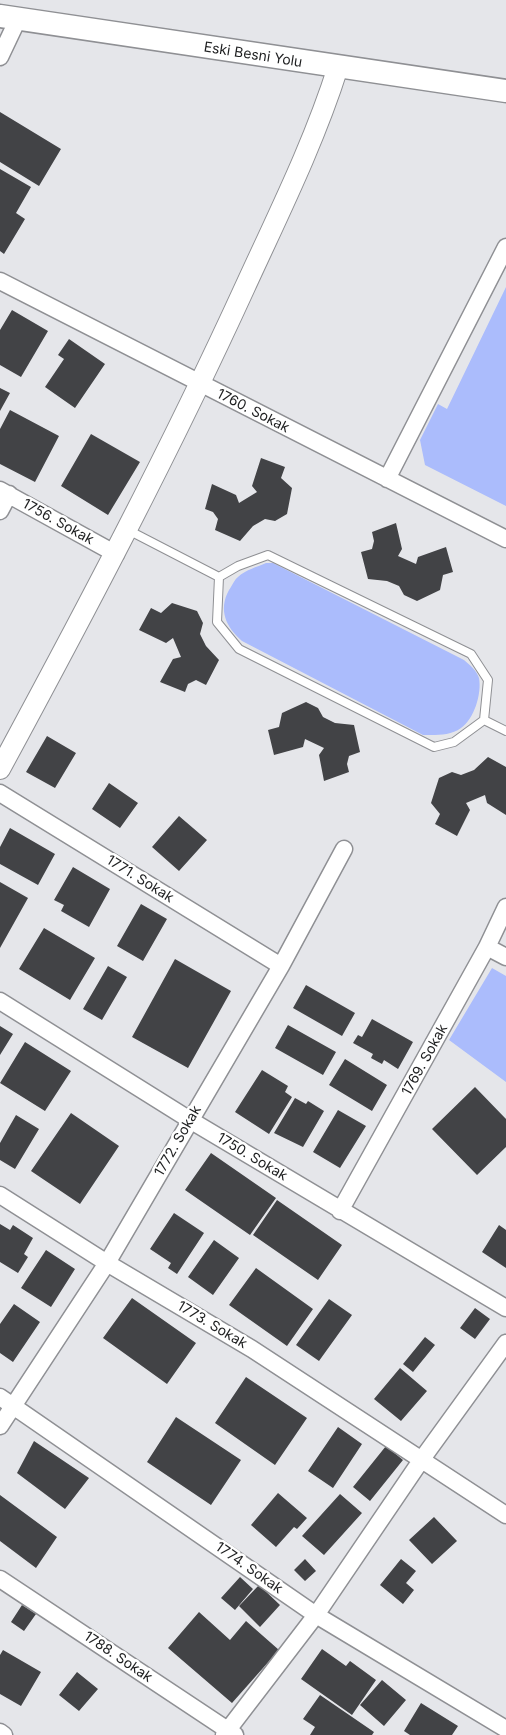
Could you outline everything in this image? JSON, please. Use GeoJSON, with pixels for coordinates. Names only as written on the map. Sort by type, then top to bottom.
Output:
{"type":"FeatureCollection","features":[{"type":"Feature","properties":{"kind":"main road","name":"Eski Besni Yolu"},"geometry":{"type":"LineString","coordinates":[[9,18],[506,90]]}},
{"type":"Feature","properties":{"kind":"street"},"geometry":{"type":"LineString","coordinates":[[0,57],[9,18]]}},
{"type":"Feature","properties":{"kind":"street"},"geometry":{"type":"LineString","coordinates":[[0,769],[116,554],[200,385],[321,121],[338,67]]}},
{"type":"Feature","properties":{"kind":"street"},"geometry":{"type":"LineString","coordinates":[[387,479],[506,247]]}},
{"type":"Feature","properties":{"kind":"street","name":"1760. Sokak"},"geometry":{"type":"LineString","coordinates":[[0,281],[200,385],[506,538]]}},
{"type":"Feature","properties":{"kind":"street"},"geometry":{"type":"LineString","coordinates":[[0,510],[4,492]]}},
{"type":"Feature","properties":{"kind":"street","name":"1756. Sokak"},"geometry":{"type":"LineString","coordinates":[[4,492],[116,554]]}},
{"type":"Feature","properties":{"kind":"street","name":"1771. Sokak"},"geometry":{"type":"LineString","coordinates":[[0,793],[281,966]]}},
{"type":"Feature","properties":{"kind":"street","name":"1772. Sokak"},"geometry":{"type":"LineString","coordinates":[[0,1426],[108,1263],[281,966],[344,849]]}},
{"type":"Feature","properties":{"kind":"street","name":"1769. Sokak"},"geometry":{"type":"LineString","coordinates":[[340,1211],[487,947],[506,907]]}},
{"type":"Feature","properties":{"kind":"street"},"geometry":{"type":"LineString","coordinates":[[487,947],[506,957]]}},
{"type":"Feature","properties":{"kind":"street","name":"1750. Sokak"},"geometry":{"type":"LineString","coordinates":[[0,1001],[190,1120],[340,1211],[506,1308]]}},
{"type":"Feature","properties":{"kind":"street","name":"1773. Sokak"},"geometry":{"type":"LineString","coordinates":[[0,1195],[108,1263],[252,1349],[506,1515]]}},
{"type":"Feature","properties":{"kind":"street"},"geometry":{"type":"LineString","coordinates":[[229,1733],[316,1615],[422,1459],[506,1343]]}},
{"type":"Feature","properties":{"kind":"street","name":"1774. Sokak"},"geometry":{"type":"LineString","coordinates":[[0,1396],[316,1615],[506,1729]]}},
{"type":"Feature","properties":{"kind":"street","name":"1788. Sokak"},"geometry":{"type":"LineString","coordinates":[[0,1579],[229,1733]]}},
{"type":"Feature","properties":{"kind":"street"},"geometry":{"type":"LineString","coordinates":[[0,1732],[4,1735]]}},
{"type":"Feature","properties":{"kind":"lane"},"geometry":{"type":"LineString","coordinates":[[128,530],[219,577]]}},
{"type":"Feature","properties":{"kind":"lane"},"geometry":{"type":"LineString","coordinates":[[268,555],[471,654],[488,680],[484,720],[454,742],[434,746],[240,649],[217,622],[219,577],[238,566],[268,555]]}},
{"type":"Feature","properties":{"kind":"lane"},"geometry":{"type":"LineString","coordinates":[[484,720],[506,731]]}},
{"type":"Feature","properties":{"kind":"shaded area"},"geometry":{"type":"Polygon","coordinates":[[[506,287],[506,506],[425,465],[420,440],[438,404],[447,409],[506,287]]]}},
{"type":"Feature","properties":{"kind":"shaded area"},"geometry":{"type":"Polygon","coordinates":[[[266,563],[273,563],[464,660],[477,673],[480,684],[476,706],[470,719],[457,731],[448,734],[423,735],[242,641],[236,636],[225,618],[224,604],[226,597],[237,578],[266,563]]]}},
{"type":"Feature","properties":{"kind":"shaded area"},"geometry":{"type":"Polygon","coordinates":[[[492,968],[506,976],[506,1082],[449,1040],[492,968]]]}},
{"type":"Feature","properties":{"kind":"building"},"geometry":{"type":"Polygon","coordinates":[[[0,112],[61,149],[39,186],[0,162],[0,112]]]}},
{"type":"Feature","properties":{"kind":"building"},"geometry":{"type":"Polygon","coordinates":[[[0,169],[31,187],[16,213],[25,219],[4,254],[0,251],[0,169]]]}},
{"type":"Feature","properties":{"kind":"building"},"geometry":{"type":"Polygon","coordinates":[[[12,310],[48,331],[21,377],[0,365],[0,330],[12,310]]]}},
{"type":"Feature","properties":{"kind":"building"},"geometry":{"type":"Polygon","coordinates":[[[69,339],[105,364],[75,408],[45,387],[64,359],[58,355],[69,339]]]}},
{"type":"Feature","properties":{"kind":"building"},"geometry":{"type":"Polygon","coordinates":[[[0,388],[10,393],[0,411],[0,388]]]}},
{"type":"Feature","properties":{"kind":"building"},"geometry":{"type":"Polygon","coordinates":[[[10,410],[59,436],[35,482],[0,464],[0,429],[10,410]]]}},
{"type":"Feature","properties":{"kind":"building"},"geometry":{"type":"Polygon","coordinates":[[[91,434],[140,462],[108,515],[61,486],[91,434]]]}},
{"type":"Feature","properties":{"kind":"building"},"geometry":{"type":"Polygon","coordinates":[[[261,458],[285,467],[281,478],[292,488],[287,514],[275,521],[265,519],[253,526],[240,541],[215,530],[218,519],[213,512],[205,509],[212,484],[236,495],[239,503],[257,492],[252,486],[261,458]]]}},
{"type":"Feature","properties":{"kind":"building"},"geometry":{"type":"Polygon","coordinates":[[[396,523],[402,549],[398,556],[416,564],[418,557],[446,547],[453,572],[443,575],[440,590],[417,601],[404,595],[399,586],[387,581],[368,579],[361,552],[372,549],[374,541],[372,532],[396,523]]]}},
{"type":"Feature","properties":{"kind":"building"},"geometry":{"type":"Polygon","coordinates":[[[172,603],[197,611],[203,623],[200,634],[206,646],[219,660],[206,685],[196,680],[188,684],[185,692],[160,682],[173,659],[181,657],[173,638],[166,643],[139,630],[151,608],[161,613],[172,603]]]}},
{"type":"Feature","properties":{"kind":"building"},"geometry":{"type":"Polygon","coordinates":[[[306,702],[318,708],[323,717],[335,723],[354,725],[360,752],[349,756],[347,764],[349,772],[324,781],[319,755],[324,748],[305,739],[303,747],[274,755],[268,730],[279,727],[282,713],[306,702]]]}},
{"type":"Feature","properties":{"kind":"building"},"geometry":{"type":"Polygon","coordinates":[[[47,736],[76,753],[55,788],[26,772],[47,736]]]}},
{"type":"Feature","properties":{"kind":"building"},"geometry":{"type":"Polygon","coordinates":[[[488,757],[506,767],[506,815],[487,803],[485,795],[466,803],[470,810],[457,836],[435,824],[440,814],[431,803],[439,778],[452,772],[461,775],[474,770],[488,757]]]}},
{"type":"Feature","properties":{"kind":"building"},"geometry":{"type":"Polygon","coordinates":[[[109,783],[138,803],[120,828],[92,809],[109,783]]]}},
{"type":"Feature","properties":{"kind":"building"},"geometry":{"type":"Polygon","coordinates":[[[179,816],[207,840],[179,871],[152,847],[179,816]]]}},
{"type":"Feature","properties":{"kind":"building"},"geometry":{"type":"Polygon","coordinates":[[[10,828],[55,854],[38,885],[0,864],[0,847],[10,828]]]}},
{"type":"Feature","properties":{"kind":"building"},"geometry":{"type":"Polygon","coordinates":[[[73,867],[110,889],[89,927],[61,911],[64,905],[54,900],[73,867]]]}},
{"type":"Feature","properties":{"kind":"building"},"geometry":{"type":"Polygon","coordinates":[[[0,882],[28,898],[0,948],[0,882]]]}},
{"type":"Feature","properties":{"kind":"building"},"geometry":{"type":"Polygon","coordinates":[[[141,904],[167,919],[143,961],[117,946],[141,904]]]}},
{"type":"Feature","properties":{"kind":"building"},"geometry":{"type":"Polygon","coordinates":[[[44,928],[95,958],[70,1000],[19,969],[44,928]]]}},
{"type":"Feature","properties":{"kind":"building"},"geometry":{"type":"Polygon","coordinates":[[[175,959],[231,991],[188,1068],[132,1037],[175,959]]]}},
{"type":"Feature","properties":{"kind":"building"},"geometry":{"type":"Polygon","coordinates":[[[108,966],[127,977],[102,1020],[83,1009],[108,966]]]}},
{"type":"Feature","properties":{"kind":"building"},"geometry":{"type":"Polygon","coordinates":[[[306,985],[355,1013],[342,1036],[293,1008],[306,985]]]}},
{"type":"Feature","properties":{"kind":"building"},"geometry":{"type":"Polygon","coordinates":[[[372,1019],[413,1042],[398,1069],[384,1060],[382,1064],[371,1058],[373,1054],[353,1043],[358,1035],[362,1037],[372,1019]]]}},
{"type":"Feature","properties":{"kind":"building"},"geometry":{"type":"Polygon","coordinates":[[[288,1025],[336,1052],[323,1075],[275,1048],[288,1025]]]}},
{"type":"Feature","properties":{"kind":"building"},"geometry":{"type":"Polygon","coordinates":[[[0,1026],[13,1034],[0,1055],[0,1026]]]}},
{"type":"Feature","properties":{"kind":"building"},"geometry":{"type":"Polygon","coordinates":[[[25,1042],[71,1071],[45,1111],[0,1083],[25,1042]]]}},
{"type":"Feature","properties":{"kind":"building"},"geometry":{"type":"Polygon","coordinates":[[[345,1059],[387,1085],[372,1111],[329,1085],[345,1059]]]}},
{"type":"Feature","properties":{"kind":"building"},"geometry":{"type":"Polygon","coordinates":[[[262,1070],[288,1086],[285,1092],[292,1097],[269,1134],[235,1112],[262,1070]]]}},
{"type":"Feature","properties":{"kind":"building"},"geometry":{"type":"Polygon","coordinates":[[[475,1087],[506,1119],[506,1147],[477,1175],[432,1129],[475,1087]]]}},
{"type":"Feature","properties":{"kind":"building"},"geometry":{"type":"Polygon","coordinates":[[[295,1098],[306,1104],[308,1101],[324,1111],[303,1147],[274,1133],[295,1098]]]}},
{"type":"Feature","properties":{"kind":"building"},"geometry":{"type":"Polygon","coordinates":[[[338,1110],[366,1126],[340,1168],[313,1152],[338,1110]]]}},
{"type":"Feature","properties":{"kind":"building"},"geometry":{"type":"Polygon","coordinates":[[[71,1113],[119,1146],[80,1204],[31,1171],[71,1113]]]}},
{"type":"Feature","properties":{"kind":"building"},"geometry":{"type":"Polygon","coordinates":[[[16,1115],[39,1129],[15,1169],[0,1160],[0,1143],[16,1115]]]}},
{"type":"Feature","properties":{"kind":"building"},"geometry":{"type":"Polygon","coordinates":[[[211,1153],[276,1198],[250,1235],[185,1190],[211,1153]]]}},
{"type":"Feature","properties":{"kind":"building"},"geometry":{"type":"Polygon","coordinates":[[[277,1200],[342,1245],[318,1280],[253,1235],[277,1200]]]}},
{"type":"Feature","properties":{"kind":"building"},"geometry":{"type":"Polygon","coordinates":[[[174,1213],[204,1233],[177,1274],[168,1268],[171,1263],[150,1249],[174,1213]]]}},
{"type":"Feature","properties":{"kind":"building"},"geometry":{"type":"Polygon","coordinates":[[[0,1224],[10,1230],[13,1225],[33,1238],[24,1254],[28,1257],[18,1273],[0,1262],[0,1224]]]}},
{"type":"Feature","properties":{"kind":"building"},"geometry":{"type":"Polygon","coordinates":[[[499,1225],[506,1230],[506,1268],[482,1252],[499,1225]]]}},
{"type":"Feature","properties":{"kind":"building"},"geometry":{"type":"Polygon","coordinates":[[[214,1240],[239,1258],[213,1295],[188,1277],[214,1240]]]}},
{"type":"Feature","properties":{"kind":"building"},"geometry":{"type":"Polygon","coordinates":[[[46,1250],[75,1269],[51,1307],[21,1288],[46,1250]]]}},
{"type":"Feature","properties":{"kind":"building"},"geometry":{"type":"Polygon","coordinates":[[[256,1268],[313,1309],[287,1346],[229,1305],[256,1268]]]}},
{"type":"Feature","properties":{"kind":"building"},"geometry":{"type":"Polygon","coordinates":[[[132,1298],[196,1343],[167,1384],[103,1338],[132,1298]]]}},
{"type":"Feature","properties":{"kind":"building"},"geometry":{"type":"Polygon","coordinates":[[[329,1299],[352,1315],[319,1361],[296,1345],[329,1299]]]}},
{"type":"Feature","properties":{"kind":"building"},"geometry":{"type":"Polygon","coordinates":[[[14,1304],[40,1322],[13,1362],[0,1353],[0,1324],[14,1304]]]}},
{"type":"Feature","properties":{"kind":"building"},"geometry":{"type":"Polygon","coordinates":[[[475,1308],[490,1319],[475,1339],[460,1328],[475,1308]]]}},
{"type":"Feature","properties":{"kind":"building"},"geometry":{"type":"Polygon","coordinates":[[[425,1337],[435,1345],[413,1372],[403,1364],[425,1337]]]}},
{"type":"Feature","properties":{"kind":"building"},"geometry":{"type":"Polygon","coordinates":[[[400,1368],[427,1391],[401,1421],[374,1399],[400,1368]]]}},
{"type":"Feature","properties":{"kind":"building"},"geometry":{"type":"Polygon","coordinates":[[[246,1377],[307,1418],[275,1465],[215,1423],[246,1377]]]}},
{"type":"Feature","properties":{"kind":"building"},"geometry":{"type":"Polygon","coordinates":[[[176,1417],[241,1460],[211,1505],[147,1462],[176,1417]]]}},
{"type":"Feature","properties":{"kind":"building"},"geometry":{"type":"Polygon","coordinates":[[[338,1427],[362,1444],[333,1488],[308,1471],[338,1427]]]}},
{"type":"Feature","properties":{"kind":"building"},"geometry":{"type":"Polygon","coordinates":[[[34,1441],[89,1478],[65,1509],[17,1473],[34,1441]]]}},
{"type":"Feature","properties":{"kind":"building"},"geometry":{"type":"Polygon","coordinates":[[[386,1446],[403,1460],[370,1501],[353,1487],[386,1446]]]}},
{"type":"Feature","properties":{"kind":"building"},"geometry":{"type":"Polygon","coordinates":[[[278,1493],[307,1518],[297,1529],[294,1527],[276,1547],[251,1525],[278,1493]]]}},
{"type":"Feature","properties":{"kind":"building"},"geometry":{"type":"Polygon","coordinates":[[[340,1494],[362,1513],[324,1555],[302,1536],[340,1494]]]}},
{"type":"Feature","properties":{"kind":"building"},"geometry":{"type":"Polygon","coordinates":[[[0,1495],[57,1537],[36,1568],[0,1541],[0,1495]]]}},
{"type":"Feature","properties":{"kind":"building"},"geometry":{"type":"Polygon","coordinates":[[[434,1517],[457,1541],[432,1564],[409,1540],[434,1517]]]}},
{"type":"Feature","properties":{"kind":"building"},"geometry":{"type":"Polygon","coordinates":[[[305,1559],[316,1571],[305,1581],[294,1570],[305,1559]]]}},
{"type":"Feature","properties":{"kind":"building"},"geometry":{"type":"Polygon","coordinates":[[[401,1559],[416,1571],[406,1583],[414,1590],[403,1604],[380,1585],[401,1559]]]}},
{"type":"Feature","properties":{"kind":"building"},"geometry":{"type":"Polygon","coordinates":[[[240,1577],[253,1589],[235,1610],[221,1598],[240,1577]]]}},
{"type":"Feature","properties":{"kind":"building"},"geometry":{"type":"Polygon","coordinates":[[[259,1585],[280,1605],[260,1627],[239,1606],[259,1585]]]}},
{"type":"Feature","properties":{"kind":"building"},"geometry":{"type":"Polygon","coordinates":[[[22,1605],[36,1614],[24,1631],[11,1622],[22,1605]]]}},
{"type":"Feature","properties":{"kind":"building"},"geometry":{"type":"Polygon","coordinates":[[[199,1612],[230,1640],[246,1621],[279,1650],[232,1703],[168,1648],[199,1612]]]}},
{"type":"Feature","properties":{"kind":"building"},"geometry":{"type":"Polygon","coordinates":[[[322,1649],[346,1666],[350,1661],[376,1680],[352,1715],[301,1679],[322,1649]]]}},
{"type":"Feature","properties":{"kind":"building"},"geometry":{"type":"Polygon","coordinates":[[[3,1650],[41,1672],[21,1706],[0,1694],[0,1655],[3,1650]]]}},
{"type":"Feature","properties":{"kind":"building"},"geometry":{"type":"Polygon","coordinates":[[[77,1672],[98,1689],[79,1711],[59,1695],[77,1672]]]}},
{"type":"Feature","properties":{"kind":"building"},"geometry":{"type":"Polygon","coordinates":[[[382,1680],[406,1700],[384,1726],[360,1705],[382,1680]]]}},
{"type":"Feature","properties":{"kind":"building"},"geometry":{"type":"Polygon","coordinates":[[[320,1695],[374,1732],[372,1735],[310,1735],[315,1727],[303,1719],[320,1695]]]}},
{"type":"Feature","properties":{"kind":"building"},"geometry":{"type":"Polygon","coordinates":[[[421,1703],[458,1726],[452,1735],[410,1735],[404,1731],[421,1703]]]}}]}
